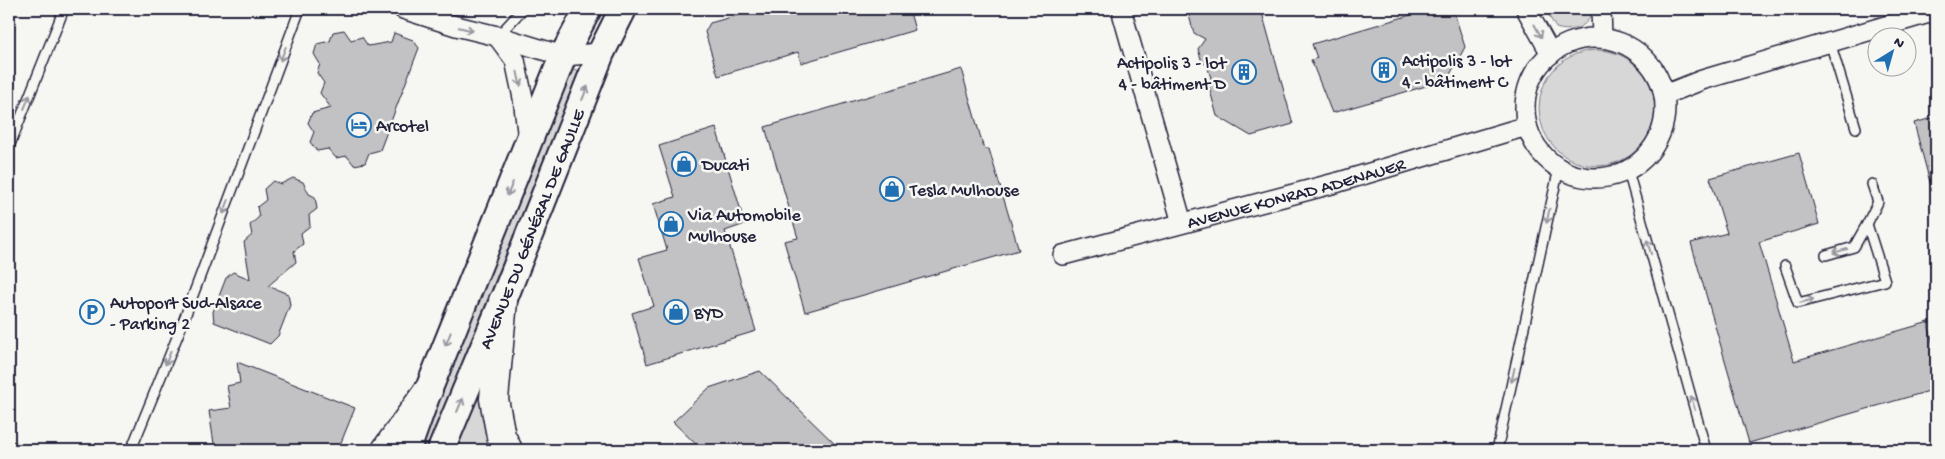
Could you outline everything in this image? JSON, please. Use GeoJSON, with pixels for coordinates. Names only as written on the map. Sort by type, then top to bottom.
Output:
{"type":"FeatureCollection","features":[{"type":"Feature","properties":{"kind":"highway"},"geometry":{"type":"LineString","coordinates":[[503,301],[494,399],[502,436],[508,450]]}},
{"type":"Feature","properties":{"kind":"highway"},"geometry":{"type":"LineString","coordinates":[[386,450],[428,391]]}},
{"type":"Feature","properties":{"kind":"main road","name":"AVENUE DU GÉNÉRAL DE GAULLE"},"geometry":{"type":"LineString","coordinates":[[406,450],[563,56],[588,9]]}},
{"type":"Feature","properties":{"kind":"main road","name":"AVENUE DU GÉNÉRAL DE GAULLE"},"geometry":{"type":"LineString","coordinates":[[441,450],[503,301],[601,53],[623,9]]}},
{"type":"Feature","properties":{"kind":"street"},"geometry":{"type":"LineString","coordinates":[[1123,9],[1123,16],[1182,223]]}},
{"type":"Feature","properties":{"kind":"street"},"geometry":{"type":"LineString","coordinates":[[1526,9],[1551,54]]}},
{"type":"Feature","properties":{"kind":"street"},"geometry":{"type":"LineString","coordinates":[[1601,9],[1602,38]]}},
{"type":"Feature","properties":{"kind":"street"},"geometry":{"type":"LineString","coordinates":[[409,10],[456,26],[498,36],[563,56],[601,53]]}},
{"type":"Feature","properties":{"kind":"street"},"geometry":{"type":"LineString","coordinates":[[1664,94],[1702,80],[1936,11]]}},
{"type":"Feature","properties":{"kind":"street"},"geometry":{"type":"LineString","coordinates":[[498,36],[515,60],[523,98],[528,144]]}},
{"type":"Feature","properties":{"kind":"street"},"geometry":{"type":"LineString","coordinates":[[1602,38],[1624,44],[1642,56],[1656,74],[1664,94],[1665,117],[1659,139],[1646,157],[1628,171],[1605,178],[1581,177],[1559,168],[1545,157],[1534,143],[1527,126],[1525,106],[1528,86],[1537,68],[1551,54],[1567,44],[1584,39],[1602,38]]}},
{"type":"Feature","properties":{"kind":"street","name":"AVENUE KONRAD ADENAUER"},"geometry":{"type":"LineString","coordinates":[[1063,255],[1339,182],[1527,126]]}},
{"type":"Feature","properties":{"kind":"lane"},"geometry":{"type":"LineString","coordinates":[[9,147],[64,9]]}},
{"type":"Feature","properties":{"kind":"lane"},"geometry":{"type":"LineString","coordinates":[[131,450],[180,330],[300,9]]}},
{"type":"Feature","properties":{"kind":"lane"},"geometry":{"type":"LineString","coordinates":[[498,36],[523,9]]}},
{"type":"Feature","properties":{"kind":"lane"},"geometry":{"type":"LineString","coordinates":[[1830,42],[1856,128]]}},
{"type":"Feature","properties":{"kind":"lane"},"geometry":{"type":"LineString","coordinates":[[1497,450],[1559,168]]}},
{"type":"Feature","properties":{"kind":"lane"},"geometry":{"type":"LineString","coordinates":[[1628,171],[1706,450]]}},
{"type":"Feature","properties":{"kind":"lane"},"geometry":{"type":"LineString","coordinates":[[1826,255],[1854,247],[1878,202],[1872,184]]}},
{"type":"Feature","properties":{"kind":"lane"},"geometry":{"type":"LineString","coordinates":[[1785,266],[1798,303],[1885,281],[1867,224]]}},
{"type":"Feature","properties":{"kind":"lane"},"geometry":{"type":"LineString","coordinates":[[9,446],[20,450]]}},
{"type":"Feature","properties":{"kind":"shaded area"},"geometry":{"type":"Polygon","coordinates":[[[1545,9],[1591,9],[1588,20],[1584,24],[1568,30],[1556,28],[1545,9]]]}},
{"type":"Feature","properties":{"kind":"shaded area"},"geometry":{"type":"Polygon","coordinates":[[[1597,50],[1619,55],[1638,67],[1650,86],[1655,108],[1650,130],[1638,149],[1619,161],[1597,166],[1575,161],[1556,149],[1544,130],[1539,108],[1544,86],[1556,67],[1575,55],[1597,50]]]}},
{"type":"Feature","properties":{"kind":"shaded area"},"geometry":{"type":"Polygon","coordinates":[[[580,70],[427,450],[419,450],[570,71],[580,70]]]}},
{"type":"Feature","properties":{"kind":"shaded area"},"geometry":{"type":"Polygon","coordinates":[[[482,378],[495,450],[454,450],[482,378]]]}},
{"type":"Feature","properties":{"kind":"building"},"geometry":{"type":"Polygon","coordinates":[[[760,9],[909,9],[915,30],[801,63],[798,52],[718,76],[705,32],[710,23],[760,9]]]}},
{"type":"Feature","properties":{"kind":"building","name":"Actipolis 3 - lot 4 - bâtiment D"},"geometry":{"type":"Polygon","coordinates":[[[1187,9],[1261,9],[1293,124],[1251,136],[1217,116],[1208,83],[1211,78],[1207,65],[1202,62],[1198,49],[1205,39],[1194,33],[1187,9]]]}},
{"type":"Feature","properties":{"kind":"building","name":"Actipolis 3 - lot 4 - bâtiment C"},"geometry":{"type":"Polygon","coordinates":[[[1431,9],[1453,9],[1465,47],[1447,80],[1332,113],[1311,60],[1317,58],[1312,44],[1431,9]]]}},
{"type":"Feature","properties":{"kind":"building"},"geometry":{"type":"Polygon","coordinates":[[[344,30],[351,40],[362,37],[368,46],[391,42],[394,33],[413,40],[419,48],[380,150],[369,153],[365,163],[354,165],[347,156],[336,158],[328,149],[317,151],[310,142],[314,132],[308,123],[312,113],[331,108],[320,93],[324,83],[317,73],[320,64],[314,54],[317,44],[330,41],[333,32],[344,30]]]}},
{"type":"Feature","properties":{"kind":"building","name":"Tesla Mulhouse"},"geometry":{"type":"Polygon","coordinates":[[[961,69],[984,149],[989,149],[1019,250],[805,312],[784,241],[798,238],[765,127],[961,69]]]}},
{"type":"Feature","properties":{"kind":"building"},"geometry":{"type":"Polygon","coordinates":[[[1936,117],[1936,186],[1931,186],[1914,123],[1936,117]]]}},
{"type":"Feature","properties":{"kind":"building"},"geometry":{"type":"Polygon","coordinates":[[[716,128],[745,224],[725,231],[756,331],[647,364],[632,313],[654,306],[639,258],[667,250],[653,204],[675,197],[659,146],[716,128]]]}},
{"type":"Feature","properties":{"kind":"building"},"geometry":{"type":"Polygon","coordinates":[[[1799,153],[1819,224],[1759,242],[1794,361],[1929,322],[1936,354],[1936,389],[1749,443],[1691,243],[1727,233],[1710,178],[1799,153]]]}},
{"type":"Feature","properties":{"kind":"building"},"geometry":{"type":"Polygon","coordinates":[[[293,178],[303,182],[309,194],[315,197],[317,209],[309,215],[310,226],[301,233],[303,244],[294,251],[296,262],[268,286],[288,294],[290,305],[278,336],[270,344],[214,322],[213,312],[226,278],[233,272],[250,279],[244,242],[252,235],[250,225],[259,217],[257,207],[266,200],[264,189],[273,181],[281,184],[293,178]]]}},
{"type":"Feature","properties":{"kind":"building"},"geometry":{"type":"Polygon","coordinates":[[[237,362],[355,408],[338,450],[215,450],[209,411],[231,408],[227,386],[240,383],[237,362]]]}},
{"type":"Feature","properties":{"kind":"building"},"geometry":{"type":"Polygon","coordinates":[[[760,371],[841,450],[702,450],[673,422],[709,388],[760,371]]]}},
{"type":"Feature","properties":{"kind":"place","name":"Actipolis 3 - lot 4 - bâtiment C"},"geometry":{"type":"Point","coordinates":[1384,70]}},
{"type":"Feature","properties":{"kind":"place","name":"Actipolis 3 - lot 4 - bâtiment D"},"geometry":{"type":"Point","coordinates":[1244,72]}},
{"type":"Feature","properties":{"kind":"place","name":"Arcotel"},"geometry":{"type":"Point","coordinates":[359,125]}},
{"type":"Feature","properties":{"kind":"place","name":"Ducati"},"geometry":{"type":"Point","coordinates":[684,164]}},
{"type":"Feature","properties":{"kind":"place","name":"Tesla Mulhouse"},"geometry":{"type":"Point","coordinates":[892,189]}},
{"type":"Feature","properties":{"kind":"place","name":"Via Automobile Mulhouse"},"geometry":{"type":"Point","coordinates":[671,224]}},
{"type":"Feature","properties":{"kind":"place","name":"Autoport Sud-Alsace - Parking 2"},"geometry":{"type":"Point","coordinates":[92,312]}},
{"type":"Feature","properties":{"kind":"place","name":"BYD"},"geometry":{"type":"Point","coordinates":[676,312]}}]}
